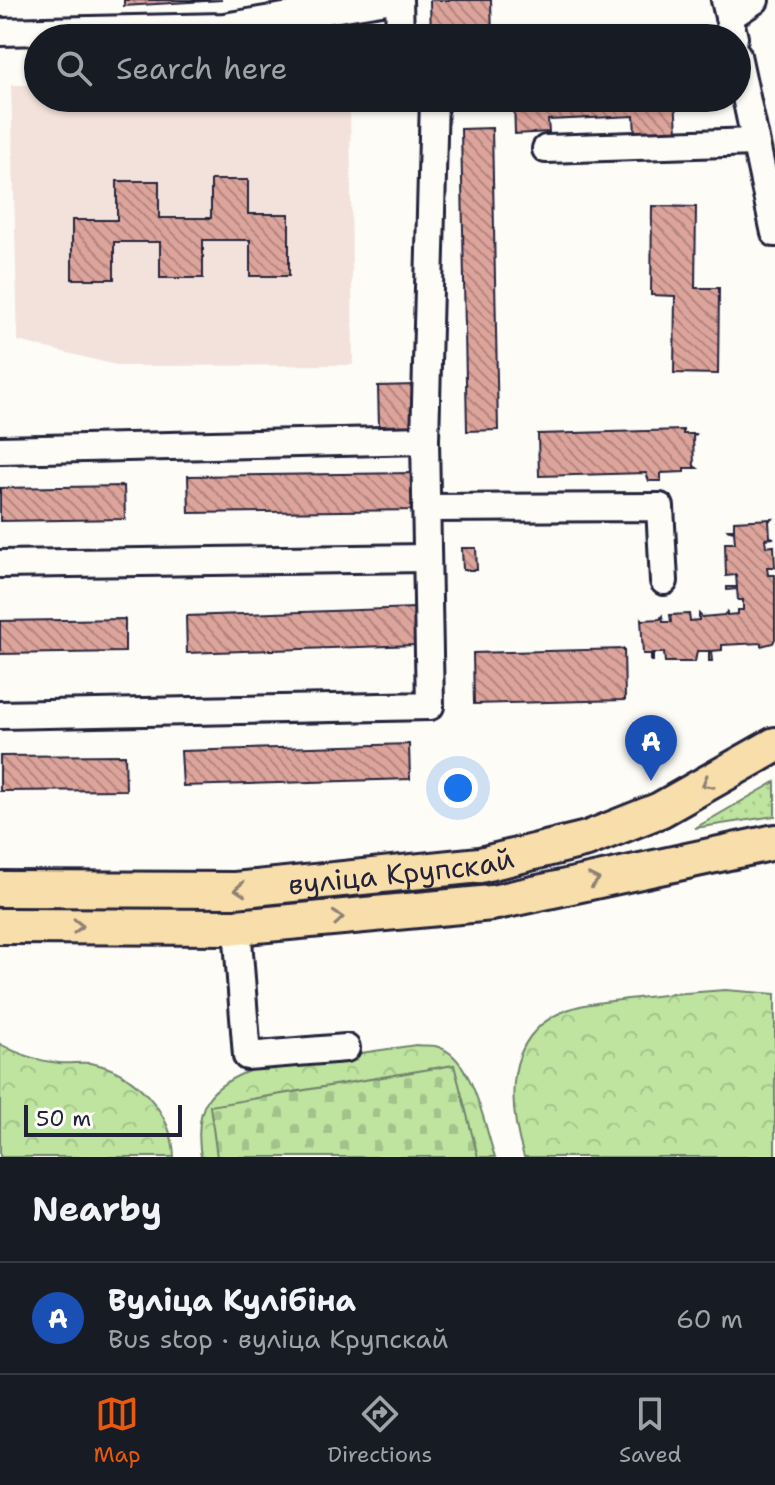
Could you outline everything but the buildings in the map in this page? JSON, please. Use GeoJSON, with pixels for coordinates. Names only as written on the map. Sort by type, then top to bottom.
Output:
{"type":"FeatureCollection","features":[{"type":"Feature","properties":{"kind":"main road","name":"вуліца Крупскай"},"geometry":{"type":"LineString","coordinates":[[0,889],[235,890],[480,865],[587,839],[660,810],[775,745]]}},
{"type":"Feature","properties":{"kind":"main road","name":"вуліца Крупскай"},"geometry":{"type":"LineString","coordinates":[[0,926],[237,927],[492,903],[775,842]]}},
{"type":"Feature","properties":{"kind":"street"},"geometry":{"type":"LineString","coordinates":[[242,24],[387,0]]}},
{"type":"Feature","properties":{"kind":"street"},"geometry":{"type":"LineString","coordinates":[[399,0],[400,24]]}},
{"type":"Feature","properties":{"kind":"street"},"geometry":{"type":"LineString","coordinates":[[729,18],[755,0]]}},
{"type":"Feature","properties":{"kind":"street"},"geometry":{"type":"LineString","coordinates":[[0,32],[24,31]]}},
{"type":"Feature","properties":{"kind":"street"},"geometry":{"type":"LineString","coordinates":[[0,715],[430,706],[425,440],[434,112]]}},
{"type":"Feature","properties":{"kind":"street"},"geometry":{"type":"LineString","coordinates":[[749,112],[775,233]]}},
{"type":"Feature","properties":{"kind":"street"},"geometry":{"type":"LineString","coordinates":[[546,149],[755,142]]}},
{"type":"Feature","properties":{"kind":"street"},"geometry":{"type":"LineString","coordinates":[[0,450],[425,440]]}},
{"type":"Feature","properties":{"kind":"street"},"geometry":{"type":"LineString","coordinates":[[426,508],[660,507],[664,581]]}},
{"type":"Feature","properties":{"kind":"street"},"geometry":{"type":"LineString","coordinates":[[0,564],[427,558]]}},
{"type":"Feature","properties":{"kind":"street"},"geometry":{"type":"LineString","coordinates":[[237,927],[247,1056],[346,1048]]}},
{"type":"Feature","properties":{"kind":"shaded area"},"geometry":{"type":"Polygon","coordinates":[[[11,85],[24,85],[24,112],[350,112],[353,365],[120,366],[18,341],[11,85]]]}},
{"type":"Feature","properties":{"kind":"green space"},"geometry":{"type":"Polygon","coordinates":[[[775,782],[775,816],[695,828],[775,782]]]}},
{"type":"Feature","properties":{"kind":"green space"},"geometry":{"type":"Polygon","coordinates":[[[725,990],[775,994],[775,1157],[524,1157],[515,1116],[515,1075],[529,1038],[543,1024],[562,1012],[586,1005],[725,990]]]}},
{"type":"Feature","properties":{"kind":"green space"},"geometry":{"type":"Polygon","coordinates":[[[0,1044],[36,1059],[90,1063],[122,1074],[136,1084],[159,1110],[167,1125],[174,1157],[0,1157],[0,1044]]]}},
{"type":"Feature","properties":{"kind":"green space"},"geometry":{"type":"Polygon","coordinates":[[[416,1045],[435,1046],[459,1062],[475,1092],[495,1157],[201,1157],[200,1123],[208,1099],[240,1075],[257,1068],[416,1045]]]}},
{"type":"Feature","properties":{"kind":"green space"},"geometry":{"type":"Polygon","coordinates":[[[454,1065],[478,1157],[217,1157],[210,1106],[454,1065]]]}},
{"type":"Feature","properties":{"kind":"place","name":"Вуліца Кулібіна"},"geometry":{"type":"Point","coordinates":[651,781]}}]}
